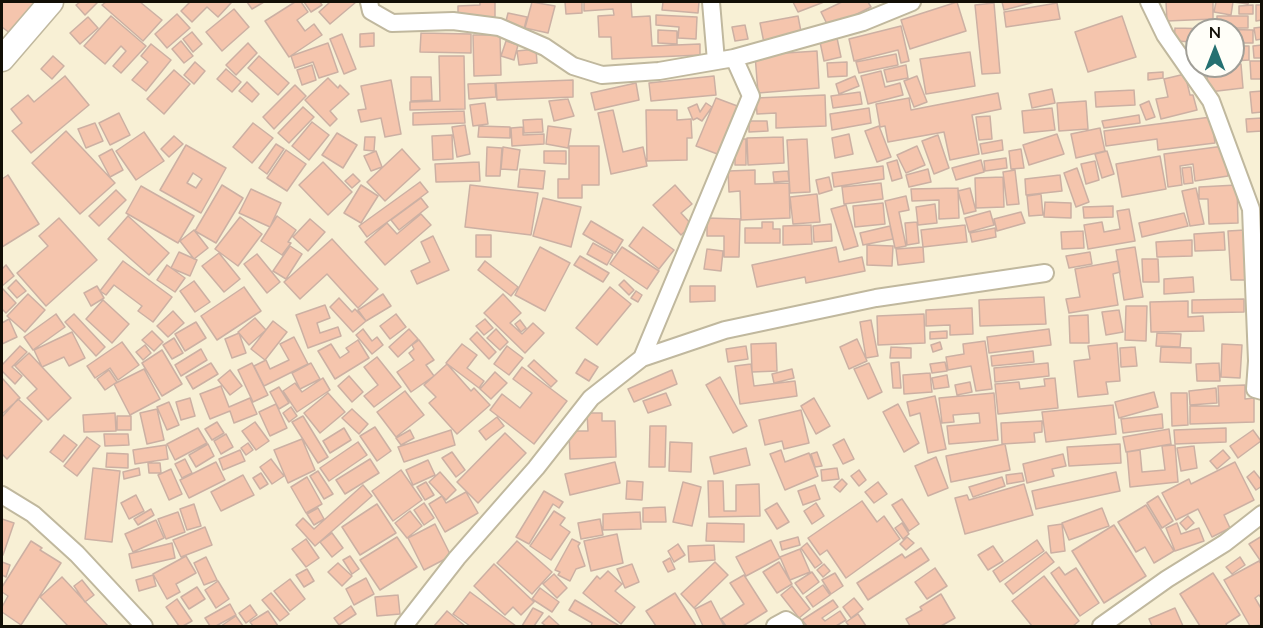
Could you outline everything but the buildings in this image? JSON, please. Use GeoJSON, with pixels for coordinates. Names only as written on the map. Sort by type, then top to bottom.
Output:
{"type":"FeatureCollection","features":[{"type":"Feature","properties":{"kind":"street"},"geometry":{"type":"LineString","coordinates":[[2,59],[51,2]]}},
{"type":"Feature","properties":{"kind":"street"},"geometry":{"type":"LineString","coordinates":[[369,2],[370,10],[392,23],[453,21],[499,27],[545,47],[573,66],[602,75],[659,71],[734,58],[863,22],[912,2]]}},
{"type":"Feature","properties":{"kind":"street"},"geometry":{"type":"LineString","coordinates":[[711,2],[716,61]]}},
{"type":"Feature","properties":{"kind":"street"},"geometry":{"type":"LineString","coordinates":[[1149,2],[1165,35],[1211,101],[1251,209],[1257,361],[1255,389],[1262,391]]}},
{"type":"Feature","properties":{"kind":"street"},"geometry":{"type":"LineString","coordinates":[[642,358],[751,96],[734,58]]}},
{"type":"Feature","properties":{"kind":"street"},"geometry":{"type":"LineString","coordinates":[[404,627],[457,558],[536,468],[591,398],[642,358],[737,328],[876,298],[1045,273]]}},
{"type":"Feature","properties":{"kind":"street"},"geometry":{"type":"LineString","coordinates":[[2,495],[33,514],[60,538],[144,627]]}},
{"type":"Feature","properties":{"kind":"street"},"geometry":{"type":"LineString","coordinates":[[1101,627],[1167,579],[1225,543],[1262,513]]}},
{"type":"Feature","properties":{"kind":"street"},"geometry":{"type":"LineString","coordinates":[[775,627],[786,620],[795,627]]}}]}
